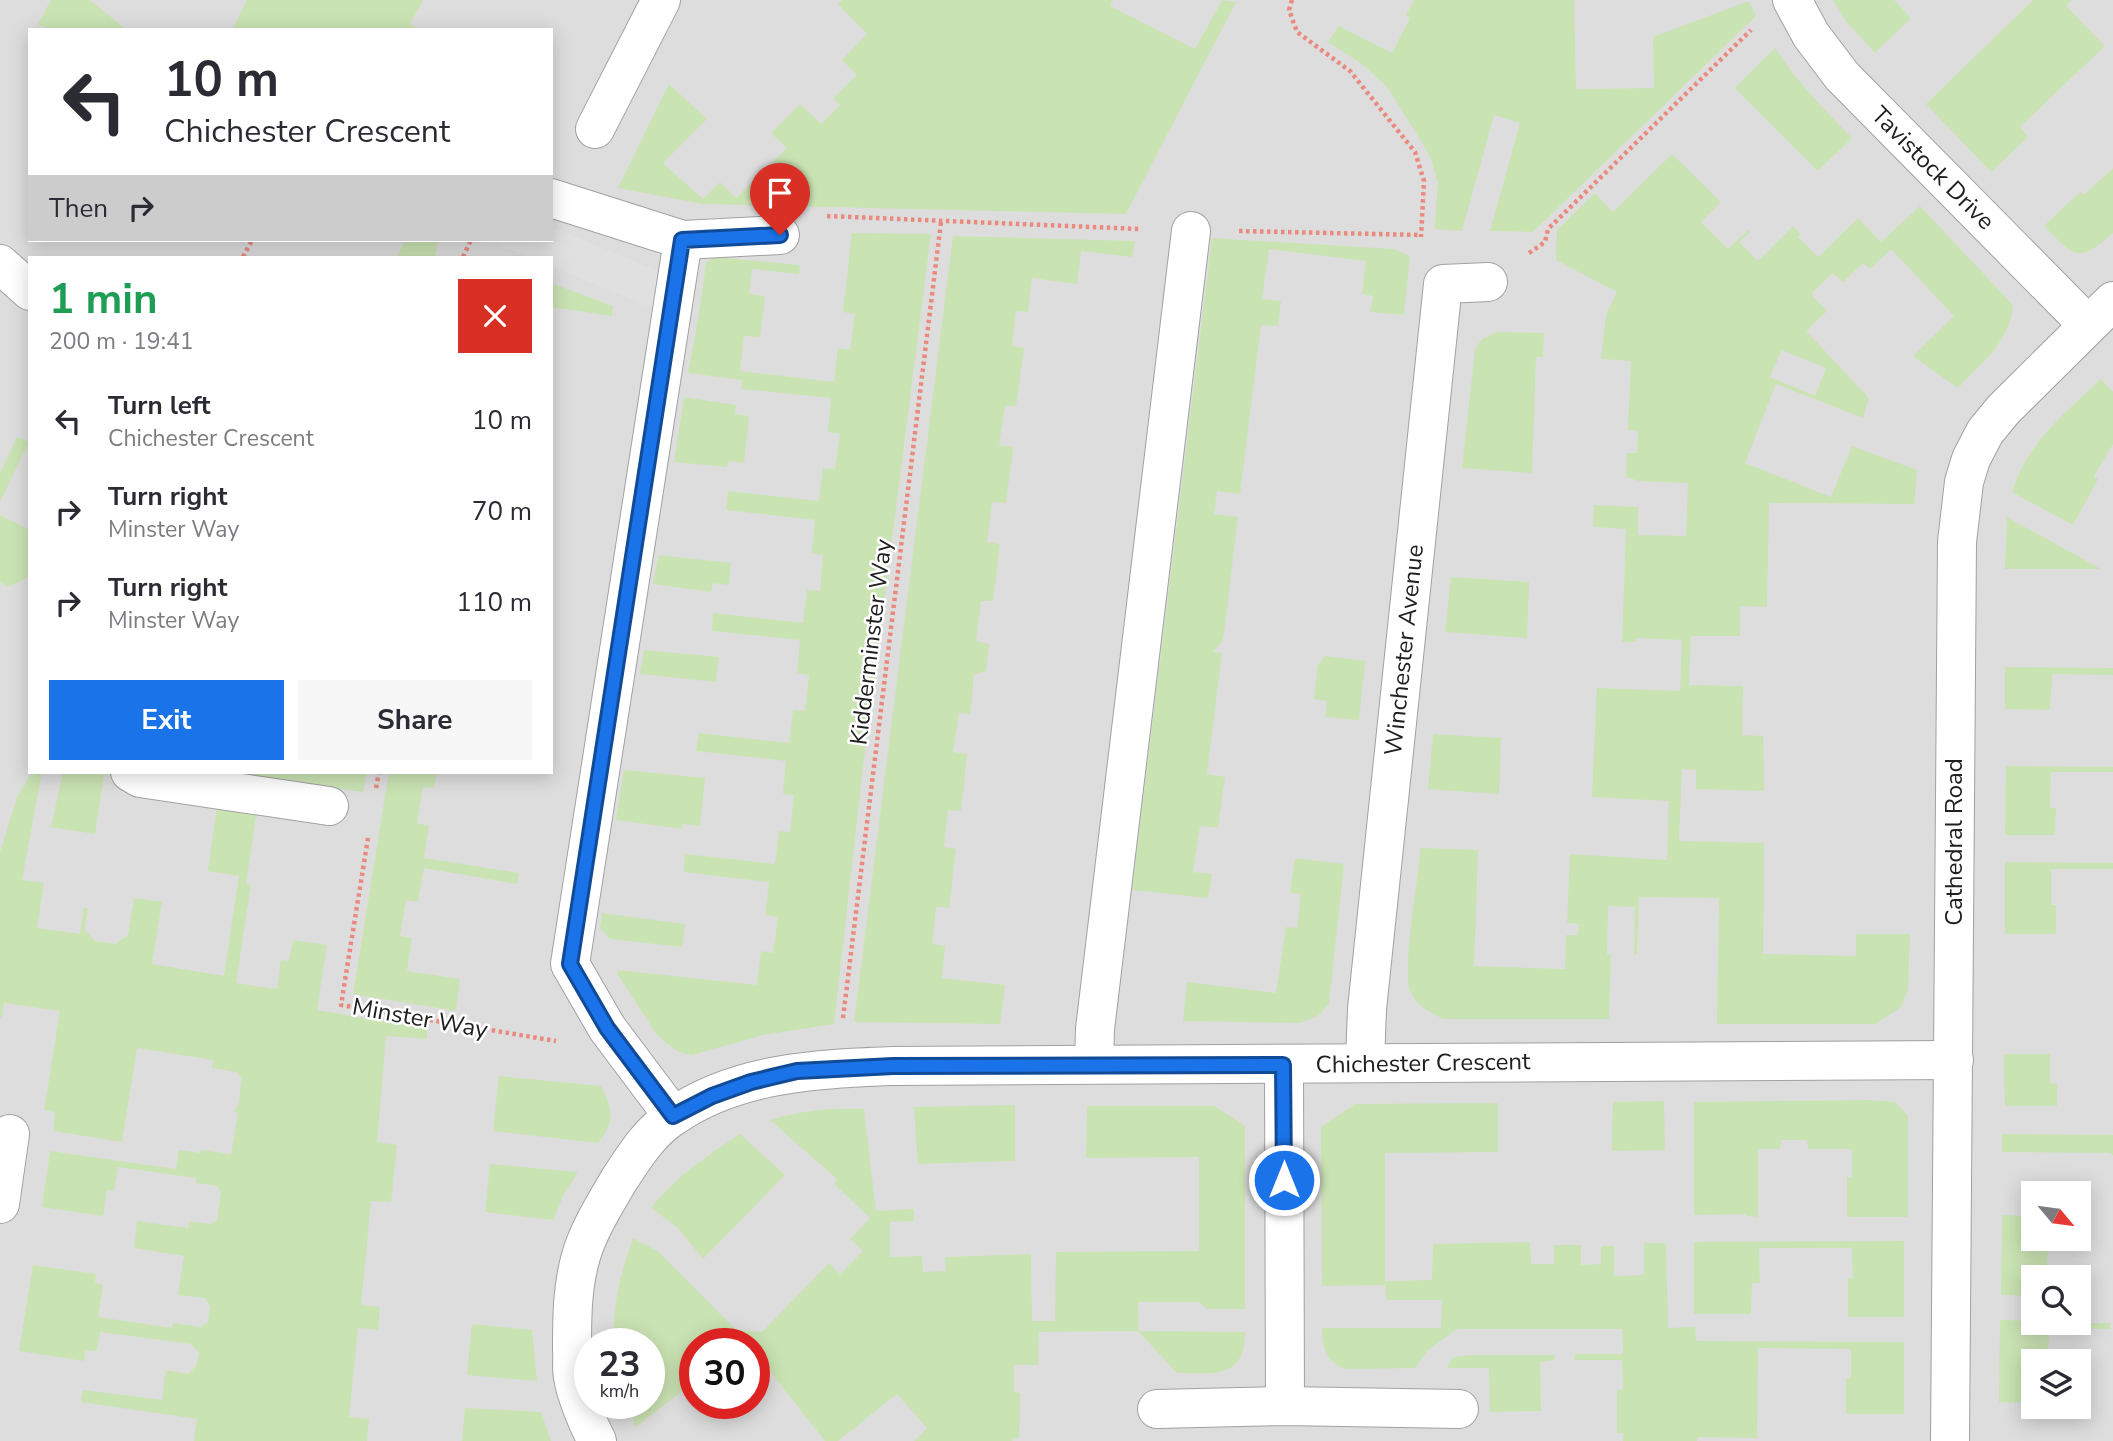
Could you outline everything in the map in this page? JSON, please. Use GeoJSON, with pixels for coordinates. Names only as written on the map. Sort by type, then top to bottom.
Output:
{"type":"FeatureCollection","features":[{"type":"Feature","properties":{"kind":"street"},"geometry":{"type":"LineString","coordinates":[[595,129],[661,0]]}},
{"type":"Feature","properties":{"kind":"street","name":"Tavistock Drive"},"geometry":{"type":"LineString","coordinates":[[1792,0],[1811,35],[1842,76],[2101,313]]}},
{"type":"Feature","properties":{"kind":"street"},"geometry":{"type":"LineString","coordinates":[[553,199],[682,240],[780,235]]}},
{"type":"Feature","properties":{"kind":"street"},"geometry":{"type":"LineString","coordinates":[[1094,1064],[1095,1029],[1191,231]]}},
{"type":"Feature","properties":{"kind":"street"},"geometry":{"type":"LineString","coordinates":[[673,1116],[607,1028],[570,964],[682,240]]}},
{"type":"Feature","properties":{"kind":"street"},"geometry":{"type":"LineString","coordinates":[[0,264],[28,289]]}},
{"type":"Feature","properties":{"kind":"street","name":"Winchester Avenue"},"geometry":{"type":"LineString","coordinates":[[1365,1062],[1367,1009],[1443,284],[1488,282]]}},
{"type":"Feature","properties":{"kind":"street","name":"Cathedral Road"},"geometry":{"type":"LineString","coordinates":[[1950,1441],[1957,542],[1961,494],[1971,459],[1984,432],[2101,313]]}},
{"type":"Feature","properties":{"kind":"street"},"geometry":{"type":"LineString","coordinates":[[133,774],[140,778],[329,806]]}},
{"type":"Feature","properties":{"kind":"street","name":"Chichester Crescent"},"geometry":{"type":"LineString","coordinates":[[597,1441],[573,1377],[573,1301],[581,1255],[592,1228],[648,1138],[673,1116],[712,1096],[751,1082],[797,1071],[841,1068],[1365,1062],[1954,1060]]}},
{"type":"Feature","properties":{"kind":"street"},"geometry":{"type":"LineString","coordinates":[[1283,1065],[1285,1406]]}},
{"type":"Feature","properties":{"kind":"street"},"geometry":{"type":"LineString","coordinates":[[1,1195],[10,1134]]}},
{"type":"Feature","properties":{"kind":"street"},"geometry":{"type":"LineString","coordinates":[[1157,1409],[1285,1406],[1459,1409]]}},
{"type":"Feature","properties":{"kind":"path"},"geometry":{"type":"LineString","coordinates":[[824,215],[1191,231],[1421,235],[1424,181],[1415,152],[1350,71],[1297,32],[1289,10],[1292,0]]}},
{"type":"Feature","properties":{"kind":"path"},"geometry":{"type":"LineString","coordinates":[[1545,242],[1548,229],[1758,23]]}},
{"type":"Feature","properties":{"kind":"path","name":"Kidderminster Way"},"geometry":{"type":"LineString","coordinates":[[841,1068],[843,1019],[941,222]]}},
{"type":"Feature","properties":{"kind":"path"},"geometry":{"type":"LineString","coordinates":[[374,799],[379,774]]}},
{"type":"Feature","properties":{"kind":"path","name":"Minster Way"},"geometry":{"type":"LineString","coordinates":[[370,827],[341,1005],[565,1042],[607,1028]]}},
{"type":"Feature","properties":{"kind":"shaded area"},"geometry":{"type":"Polygon","coordinates":[[[0,0],[2113,0],[2113,1441],[0,1441],[0,0]]]}},
{"type":"Feature","properties":{"kind":"shaded area"},"geometry":{"type":"Polygon","coordinates":[[[553,228],[661,272],[655,309],[553,267],[553,256],[527,256],[492,242],[553,242],[553,228]]]}},
{"type":"Feature","properties":{"kind":"green space"},"geometry":{"type":"Polygon","coordinates":[[[51,0],[90,0],[125,28],[45,28],[40,25],[36,28],[51,0]]]}},
{"type":"Feature","properties":{"kind":"green space"},"geometry":{"type":"Polygon","coordinates":[[[247,0],[423,0],[410,24],[417,28],[233,28],[247,0]]]}},
{"type":"Feature","properties":{"kind":"green space"},"geometry":{"type":"Polygon","coordinates":[[[842,0],[1113,0],[1110,6],[1195,49],[1222,0],[1236,2],[1126,214],[703,204],[618,188],[669,84],[707,119],[663,163],[703,199],[720,182],[736,198],[787,148],[771,133],[800,104],[821,124],[840,105],[833,98],[857,75],[842,60],[867,34],[838,4],[842,0]]]}},
{"type":"Feature","properties":{"kind":"green space"},"geometry":{"type":"Polygon","coordinates":[[[1414,0],[1574,0],[1576,89],[1654,88],[1653,37],[1749,1],[1756,16],[1533,232],[1490,231],[1520,123],[1494,115],[1462,231],[1435,229],[1438,183],[1430,156],[1388,88],[1362,64],[1328,42],[1339,26],[1392,53],[1410,18],[1406,15],[1414,0]]]}},
{"type":"Feature","properties":{"kind":"green space"},"geometry":{"type":"Polygon","coordinates":[[[1833,0],[1894,0],[1911,18],[1875,53],[1845,20],[1833,0]]]}},
{"type":"Feature","properties":{"kind":"green space"},"geometry":{"type":"Polygon","coordinates":[[[2033,0],[2072,0],[2066,6],[2105,46],[2020,127],[2028,137],[1991,172],[1926,104],[2033,0]]]}},
{"type":"Feature","properties":{"kind":"green space"},"geometry":{"type":"Polygon","coordinates":[[[1775,48],[1802,84],[1852,138],[1818,171],[1735,88],[1775,48]]]}},
{"type":"Feature","properties":{"kind":"green space"},"geometry":{"type":"Polygon","coordinates":[[[1672,154],[1721,202],[1701,222],[1728,249],[1748,230],[1750,232],[1739,242],[1758,261],[1793,226],[1801,234],[1798,237],[1818,257],[1858,218],[1881,242],[1920,206],[2013,305],[2007,330],[2001,341],[1958,388],[1913,356],[1954,316],[1891,249],[1870,269],[1863,263],[1843,282],[1833,273],[1811,294],[1827,311],[1806,331],[1869,398],[1863,418],[1776,384],[1745,463],[1831,497],[1852,446],[1917,470],[1914,504],[1769,503],[1767,607],[1740,606],[1740,636],[1691,636],[1689,685],[1743,686],[1742,735],[1763,736],[1764,791],[1696,789],[1696,770],[1682,769],[1679,841],[1764,843],[1763,954],[1856,956],[1856,934],[1910,934],[1908,990],[1901,1007],[1875,1024],[1717,1024],[1719,898],[1639,897],[1637,954],[1634,955],[1635,907],[1608,906],[1607,954],[1611,954],[1609,1019],[1443,1019],[1420,1005],[1410,991],[1409,943],[1421,848],[1478,850],[1474,966],[1565,969],[1566,935],[1578,935],[1579,924],[1567,923],[1570,854],[1667,860],[1669,801],[1592,797],[1597,688],[1680,691],[1682,640],[1636,638],[1636,642],[1622,642],[1626,529],[1593,527],[1594,505],[1638,507],[1638,535],[1686,536],[1688,483],[1639,481],[1626,477],[1627,453],[1637,453],[1638,431],[1628,430],[1631,361],[1601,359],[1606,315],[1617,292],[1556,260],[1557,230],[1595,193],[1613,212],[1672,154]],[[1782,350],[1770,377],[1815,396],[1826,368],[1782,350]]]}},
{"type":"Feature","properties":{"kind":"green space"},"geometry":{"type":"Polygon","coordinates":[[[2113,168],[2113,233],[2092,250],[2077,253],[2070,250],[2044,226],[2080,192],[2084,195],[2113,168]]]}},
{"type":"Feature","properties":{"kind":"green space"},"geometry":{"type":"Polygon","coordinates":[[[852,233],[931,234],[864,758],[834,1024],[763,1035],[692,1055],[679,1052],[655,1032],[618,975],[618,970],[757,985],[761,951],[773,953],[778,917],[765,915],[769,882],[684,872],[685,854],[775,864],[779,831],[790,832],[794,795],[783,794],[786,761],[696,751],[699,733],[789,743],[793,710],[805,711],[809,675],[797,673],[800,640],[712,631],[713,613],[803,623],[807,590],[820,591],[823,555],[812,553],[815,520],[726,510],[728,491],[819,501],[823,468],[835,469],[840,434],[828,432],[831,398],[741,389],[742,380],[688,373],[706,263],[715,257],[800,265],[799,274],[752,269],[749,294],[765,296],[760,337],[744,336],[740,371],[834,382],[838,348],[850,350],[855,314],[843,312],[852,233]]]}},
{"type":"Feature","properties":{"kind":"green space"},"geometry":{"type":"Polygon","coordinates":[[[953,236],[1135,241],[1132,257],[1081,251],[1077,284],[1032,278],[1028,312],[1016,311],[1012,346],[1024,348],[1016,406],[1005,406],[999,445],[1013,447],[1006,503],[992,502],[987,542],[1000,544],[993,601],[981,601],[976,641],[989,644],[986,671],[974,675],[970,714],[959,713],[953,752],[967,754],[961,811],[948,810],[944,847],[956,849],[949,908],[936,907],[932,944],[945,946],[942,978],[1005,985],[1000,1024],[854,1022],[953,236]]]}},
{"type":"Feature","properties":{"kind":"green space"},"geometry":{"type":"Polygon","coordinates":[[[1212,238],[1394,249],[1410,256],[1404,315],[1370,312],[1373,296],[1362,294],[1366,261],[1269,249],[1262,299],[1281,301],[1278,326],[1261,325],[1240,494],[1217,491],[1214,514],[1238,517],[1223,640],[1213,652],[1222,653],[1207,774],[1225,777],[1218,828],[1200,826],[1193,872],[1212,874],[1208,898],[1132,890],[1212,238]]]}},
{"type":"Feature","properties":{"kind":"green space"},"geometry":{"type":"Polygon","coordinates":[[[404,242],[438,242],[435,256],[397,256],[404,242]]]}},
{"type":"Feature","properties":{"kind":"green space"},"geometry":{"type":"Polygon","coordinates":[[[553,284],[613,306],[612,316],[553,307],[553,284]]]}},
{"type":"Feature","properties":{"kind":"green space"},"geometry":{"type":"Polygon","coordinates":[[[1497,332],[1544,333],[1543,357],[1536,357],[1532,473],[1462,468],[1475,349],[1482,339],[1497,332]]]}},
{"type":"Feature","properties":{"kind":"green space"},"geometry":{"type":"Polygon","coordinates":[[[2101,379],[2113,392],[2113,444],[2094,476],[2098,479],[2073,525],[2012,492],[2027,458],[2037,444],[2101,379]]]}},
{"type":"Feature","properties":{"kind":"green space"},"geometry":{"type":"Polygon","coordinates":[[[684,397],[736,405],[735,414],[749,416],[744,463],[728,461],[727,467],[674,462],[684,397]]]}},
{"type":"Feature","properties":{"kind":"green space"},"geometry":{"type":"Polygon","coordinates":[[[17,437],[28,442],[0,502],[0,473],[17,437]]]}},
{"type":"Feature","properties":{"kind":"green space"},"geometry":{"type":"Polygon","coordinates":[[[0,515],[28,529],[28,577],[9,587],[0,582],[0,515]]]}},
{"type":"Feature","properties":{"kind":"green space"},"geometry":{"type":"Polygon","coordinates":[[[2007,517],[2101,569],[2005,569],[2007,517]]]}},
{"type":"Feature","properties":{"kind":"green space"},"geometry":{"type":"Polygon","coordinates":[[[659,555],[731,563],[729,585],[713,583],[711,592],[653,584],[659,555]]]}},
{"type":"Feature","properties":{"kind":"green space"},"geometry":{"type":"Polygon","coordinates":[[[1451,577],[1529,582],[1527,638],[1445,632],[1451,577]]]}},
{"type":"Feature","properties":{"kind":"green space"},"geometry":{"type":"Polygon","coordinates":[[[644,650],[719,657],[716,682],[640,674],[644,650]]]}},
{"type":"Feature","properties":{"kind":"green space"},"geometry":{"type":"Polygon","coordinates":[[[1325,656],[1365,661],[1359,720],[1325,717],[1327,701],[1314,699],[1318,665],[1325,656]]]}},
{"type":"Feature","properties":{"kind":"green space"},"geometry":{"type":"Polygon","coordinates":[[[2005,667],[2113,668],[2113,675],[2052,674],[2050,710],[2005,709],[2005,667]]]}},
{"type":"Feature","properties":{"kind":"green space"},"geometry":{"type":"Polygon","coordinates":[[[1433,734],[1501,738],[1499,794],[1428,789],[1433,734]]]}},
{"type":"Feature","properties":{"kind":"green space"},"geometry":{"type":"Polygon","coordinates":[[[2006,766],[2113,767],[2113,772],[2051,772],[2050,808],[2056,808],[2055,835],[2005,835],[2006,766]]]}},
{"type":"Feature","properties":{"kind":"green space"},"geometry":{"type":"Polygon","coordinates":[[[624,770],[705,778],[700,826],[683,824],[682,829],[616,820],[624,770]]]}},
{"type":"Feature","properties":{"kind":"green space"},"geometry":{"type":"Polygon","coordinates":[[[31,774],[42,774],[22,880],[44,883],[37,928],[80,934],[84,907],[88,908],[85,930],[95,941],[116,944],[128,935],[134,898],[162,902],[152,964],[224,976],[239,876],[208,871],[217,804],[257,810],[246,884],[251,885],[236,983],[277,989],[281,960],[289,961],[293,940],[327,945],[317,1010],[427,1029],[427,1039],[386,1036],[377,1142],[397,1145],[391,1202],[371,1201],[361,1305],[380,1307],[378,1330],[358,1328],[349,1417],[369,1419],[367,1441],[194,1441],[197,1419],[81,1402],[83,1390],[162,1400],[166,1370],[188,1374],[196,1366],[199,1353],[191,1344],[100,1332],[97,1351],[85,1350],[84,1361],[19,1351],[33,1265],[96,1274],[95,1283],[103,1285],[98,1317],[172,1328],[173,1323],[200,1327],[208,1322],[210,1307],[205,1298],[178,1295],[184,1256],[134,1248],[137,1221],[188,1228],[189,1221],[210,1224],[217,1220],[221,1192],[217,1186],[196,1183],[196,1178],[118,1167],[114,1191],[107,1190],[103,1216],[42,1207],[50,1151],[176,1169],[179,1150],[231,1154],[238,1113],[233,1112],[238,1106],[242,1079],[236,1072],[212,1068],[213,1060],[137,1048],[122,1142],[53,1131],[55,1112],[44,1110],[60,1011],[4,1003],[2,1018],[0,1017],[0,852],[17,797],[31,774]]]}},
{"type":"Feature","properties":{"kind":"green space"},"geometry":{"type":"Polygon","coordinates":[[[63,774],[104,775],[95,834],[51,827],[63,774]]]}},
{"type":"Feature","properties":{"kind":"green space"},"geometry":{"type":"Polygon","coordinates":[[[234,774],[367,774],[363,792],[234,774]]]}},
{"type":"Feature","properties":{"kind":"green space"},"geometry":{"type":"Polygon","coordinates":[[[389,774],[437,774],[434,788],[423,787],[417,823],[429,826],[424,858],[519,873],[517,884],[424,868],[418,902],[406,900],[400,936],[412,938],[407,971],[460,979],[456,1011],[353,994],[389,774]]]}},
{"type":"Feature","properties":{"kind":"green space"},"geometry":{"type":"Polygon","coordinates":[[[1295,858],[1344,864],[1329,1003],[1319,1015],[1300,1023],[1183,1021],[1187,982],[1276,993],[1286,927],[1297,928],[1301,894],[1290,893],[1295,858]]]}},
{"type":"Feature","properties":{"kind":"green space"},"geometry":{"type":"Polygon","coordinates":[[[2005,862],[2113,863],[2113,869],[2051,869],[2051,905],[2056,905],[2056,934],[2005,934],[2005,862]]]}},
{"type":"Feature","properties":{"kind":"green space"},"geometry":{"type":"Polygon","coordinates":[[[602,913],[685,924],[682,947],[610,939],[600,928],[602,913]]]}},
{"type":"Feature","properties":{"kind":"green space"},"geometry":{"type":"Polygon","coordinates":[[[2004,1054],[2050,1054],[2050,1083],[2057,1084],[2057,1106],[2005,1106],[2004,1054]]]}},
{"type":"Feature","properties":{"kind":"green space"},"geometry":{"type":"Polygon","coordinates":[[[499,1076],[601,1086],[611,1115],[608,1128],[598,1143],[493,1131],[499,1076]]]}},
{"type":"Feature","properties":{"kind":"green space"},"geometry":{"type":"Polygon","coordinates":[[[1664,1101],[1665,1150],[1612,1151],[1613,1102],[1664,1101]]]}},
{"type":"Feature","properties":{"kind":"green space"},"geometry":{"type":"Polygon","coordinates":[[[1694,1102],[1895,1102],[1908,1116],[1908,1217],[1847,1217],[1847,1177],[1852,1177],[1852,1149],[1808,1149],[1807,1140],[1781,1140],[1780,1149],[1758,1149],[1758,1217],[1747,1214],[1694,1215],[1694,1102]]]}},
{"type":"Feature","properties":{"kind":"green space"},"geometry":{"type":"Polygon","coordinates":[[[1498,1103],[1498,1152],[1385,1153],[1385,1281],[1432,1280],[1433,1244],[1530,1242],[1531,1264],[1554,1264],[1554,1245],[1581,1245],[1581,1265],[1601,1264],[1601,1246],[1614,1246],[1614,1276],[1644,1275],[1644,1243],[1666,1243],[1668,1328],[1695,1327],[1696,1341],[1904,1342],[1904,1414],[1846,1414],[1846,1378],[1851,1378],[1851,1349],[1758,1348],[1757,1438],[1698,1437],[1697,1441],[1623,1441],[1623,1433],[1617,1433],[1617,1390],[1623,1389],[1622,1360],[1575,1360],[1575,1354],[1623,1354],[1622,1329],[1457,1329],[1428,1350],[1415,1368],[1346,1369],[1334,1363],[1326,1353],[1322,1328],[1441,1328],[1442,1300],[1387,1300],[1385,1285],[1322,1286],[1321,1127],[1355,1104],[1498,1103]]]}},
{"type":"Feature","properties":{"kind":"green space"},"geometry":{"type":"Polygon","coordinates":[[[1015,1105],[1015,1161],[918,1164],[914,1107],[1015,1105]]]}},
{"type":"Feature","properties":{"kind":"green space"},"geometry":{"type":"Polygon","coordinates":[[[1087,1106],[1214,1106],[1245,1126],[1245,1309],[1207,1309],[1199,1302],[1138,1302],[1139,1331],[1245,1332],[1240,1359],[1225,1371],[1177,1373],[1138,1331],[1039,1332],[1038,1365],[1014,1365],[1014,1392],[1020,1393],[1019,1438],[1013,1438],[1012,1441],[914,1441],[927,1428],[897,1394],[838,1441],[825,1441],[770,1371],[770,1328],[766,1328],[829,1263],[840,1274],[863,1251],[850,1239],[870,1218],[834,1184],[837,1179],[770,1120],[817,1110],[864,1109],[876,1211],[914,1209],[914,1221],[890,1222],[890,1257],[922,1256],[923,1272],[946,1271],[945,1257],[1031,1254],[1032,1321],[1055,1321],[1056,1252],[1199,1251],[1199,1157],[1086,1158],[1087,1106]]]}},
{"type":"Feature","properties":{"kind":"green space"},"geometry":{"type":"Polygon","coordinates":[[[740,1134],[785,1175],[703,1259],[678,1228],[651,1208],[681,1176],[740,1134]]]}},
{"type":"Feature","properties":{"kind":"green space"},"geometry":{"type":"Polygon","coordinates":[[[2002,1134],[2113,1135],[2113,1156],[2110,1153],[2002,1152],[2002,1134]]]}},
{"type":"Feature","properties":{"kind":"green space"},"geometry":{"type":"Polygon","coordinates":[[[490,1164],[578,1172],[564,1194],[553,1220],[485,1212],[490,1164]]]}},
{"type":"Feature","properties":{"kind":"green space"},"geometry":{"type":"Polygon","coordinates":[[[2002,1215],[2021,1216],[2021,1251],[2048,1251],[2047,1265],[2021,1265],[2021,1296],[2001,1295],[2002,1215]]]}},
{"type":"Feature","properties":{"kind":"green space"},"geometry":{"type":"Polygon","coordinates":[[[633,1238],[659,1252],[734,1328],[679,1328],[679,1393],[665,1404],[665,1328],[614,1328],[618,1290],[633,1238]]]}},
{"type":"Feature","properties":{"kind":"green space"},"geometry":{"type":"Polygon","coordinates":[[[1904,1241],[1904,1317],[1848,1317],[1848,1278],[1853,1278],[1852,1248],[1759,1248],[1760,1283],[1752,1283],[1751,1314],[1694,1314],[1694,1242],[1904,1241]]]}},
{"type":"Feature","properties":{"kind":"green space"},"geometry":{"type":"Polygon","coordinates":[[[2000,1320],[2021,1321],[2021,1335],[2049,1335],[2048,1349],[2021,1349],[2021,1403],[1999,1402],[2000,1320]]]}},
{"type":"Feature","properties":{"kind":"green space"},"geometry":{"type":"Polygon","coordinates":[[[2091,1323],[2110,1323],[2110,1329],[2091,1329],[2091,1323]]]}},
{"type":"Feature","properties":{"kind":"green space"},"geometry":{"type":"Polygon","coordinates":[[[472,1324],[532,1330],[537,1381],[467,1375],[472,1324]]]}},
{"type":"Feature","properties":{"kind":"green space"},"geometry":{"type":"Polygon","coordinates":[[[1555,1355],[1554,1360],[1540,1362],[1541,1411],[1490,1412],[1489,1368],[1447,1368],[1453,1357],[1555,1355]]]}},
{"type":"Feature","properties":{"kind":"green space"},"geometry":{"type":"Polygon","coordinates":[[[465,1408],[541,1412],[551,1441],[462,1441],[465,1408]]]}},
{"type":"Feature","properties":{"kind":"green space"},"geometry":{"type":"Polygon","coordinates":[[[633,1419],[646,1419],[636,1427],[633,1419]]]}},
{"type":"Feature","properties":{"kind":"route"},"geometry":{"type":"LineString","coordinates":[[780,235],[682,240],[570,964],[607,1028],[673,1116],[712,1096],[751,1082],[797,1071],[893,1066],[1283,1065],[1284,1180]]}}]}
